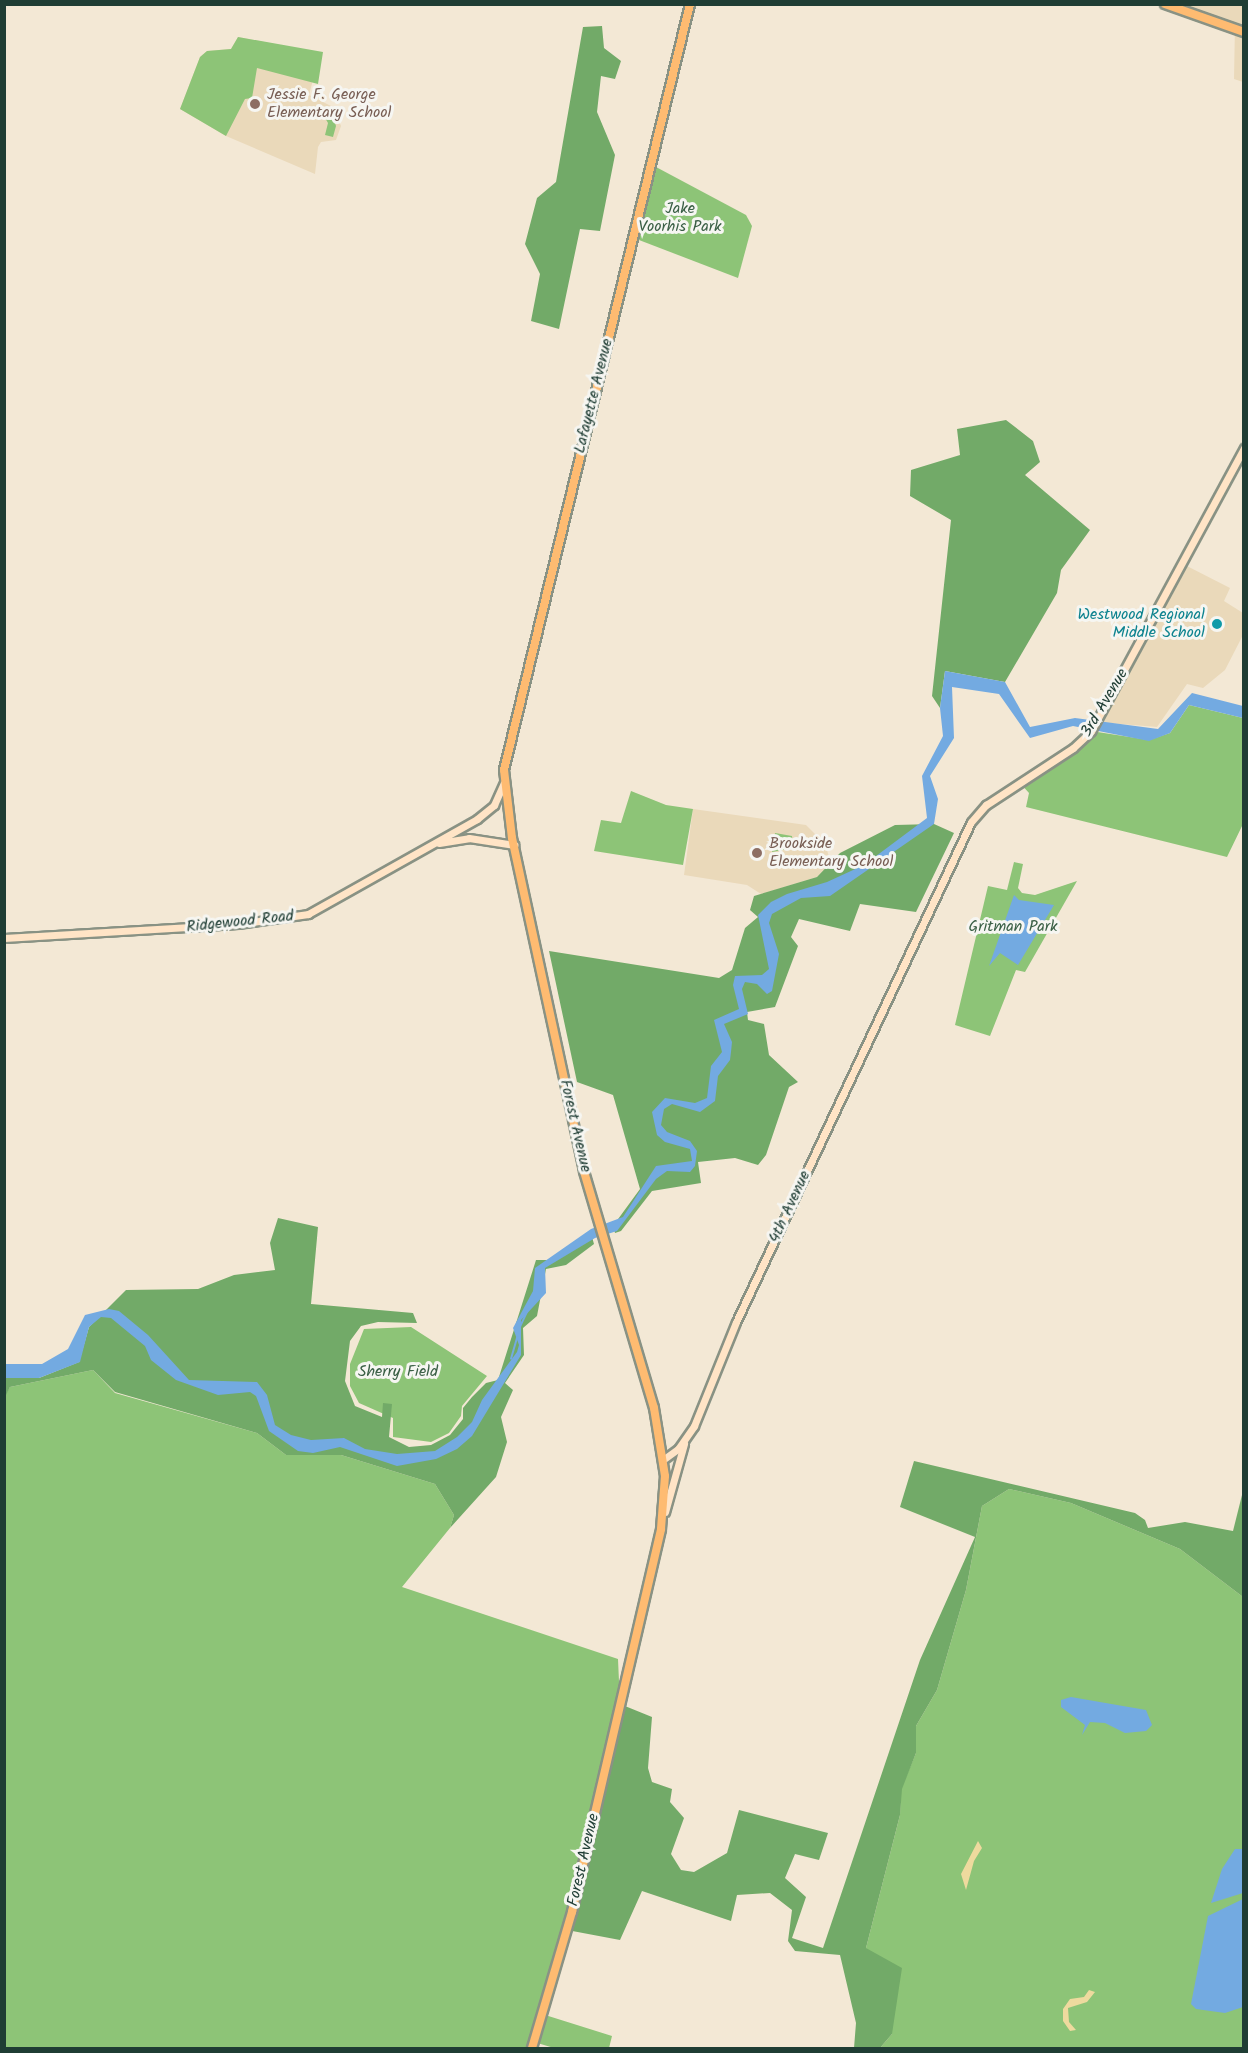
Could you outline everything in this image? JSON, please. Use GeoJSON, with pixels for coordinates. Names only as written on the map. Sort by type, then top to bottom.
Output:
{"type":"FeatureCollection","features":[{"type":"Feature","properties":{"kind":"main road","name":"Lafayette Avenue"},"geometry":{"type":"LineString","coordinates":[[504,786],[506,756],[690,4]]}},
{"type":"Feature","properties":{"kind":"main road"},"geometry":{"type":"LineString","coordinates":[[1165,4],[1244,32]]}},
{"type":"Feature","properties":{"kind":"main road","name":"3rd Avenue"},"geometry":{"type":"LineString","coordinates":[[971,822],[986,805],[1073,748],[1091,731],[1244,448]]}},
{"type":"Feature","properties":{"kind":"main road","name":"Ridgewood Road"},"geometry":{"type":"LineString","coordinates":[[4,938],[298,916],[320,909],[489,810],[504,786]]}},
{"type":"Feature","properties":{"kind":"main road","name":"Forest Avenue"},"geometry":{"type":"LineString","coordinates":[[504,786],[514,845],[594,1209],[654,1408],[664,1459]]}},
{"type":"Feature","properties":{"kind":"main road","name":"4th Avenue"},"geometry":{"type":"LineString","coordinates":[[664,1459],[684,1442],[736,1322],[971,822]]}},
{"type":"Feature","properties":{"kind":"main road"},"geometry":{"type":"LineString","coordinates":[[431,845],[469,838],[514,845]]}},
{"type":"Feature","properties":{"kind":"main road"},"geometry":{"type":"LineString","coordinates":[[663,1518],[684,1442]]}},
{"type":"Feature","properties":{"kind":"main road"},"geometry":{"type":"LineString","coordinates":[[663,1518],[664,1459]]}},
{"type":"Feature","properties":{"kind":"main road","name":"Forest Avenue"},"geometry":{"type":"LineString","coordinates":[[532,2049],[572,1912],[663,1518]]}},
{"type":"Feature","properties":{"kind":"shaded area"},"geometry":{"type":"Polygon","coordinates":[[[1179,5],[1243,5],[1243,82],[1234,79],[1235,24],[1179,5]]]}},
{"type":"Feature","properties":{"kind":"shaded area","name":"Jessie F. George Elementary School"},"geometry":{"type":"Polygon","coordinates":[[[238,37],[320,53],[309,95],[333,107],[341,126],[336,140],[321,142],[318,147],[315,174],[226,136],[180,109],[200,57],[207,51],[231,49],[238,37]]]}},
{"type":"Feature","properties":{"kind":"shaded area"},"geometry":{"type":"Polygon","coordinates":[[[1183,564],[1230,588],[1224,601],[1243,613],[1243,635],[1225,670],[1203,688],[1187,684],[1157,727],[1096,722],[1183,564]]]}},
{"type":"Feature","properties":{"kind":"shaded area","name":"Brookside Elementary School"},"geometry":{"type":"Polygon","coordinates":[[[693,809],[806,825],[825,844],[831,863],[817,877],[761,894],[747,885],[684,875],[693,809]]]}},
{"type":"Feature","properties":{"kind":"green space"},"geometry":{"type":"Polygon","coordinates":[[[602,26],[604,48],[621,61],[615,79],[601,76],[597,112],[615,155],[600,231],[580,229],[559,329],[531,321],[540,274],[525,244],[537,198],[556,182],[583,27],[602,26]]]}},
{"type":"Feature","properties":{"kind":"green space"},"geometry":{"type":"Polygon","coordinates":[[[238,37],[323,52],[318,84],[257,68],[252,98],[245,99],[226,136],[180,109],[200,57],[207,51],[231,49],[238,37]]]}},
{"type":"Feature","properties":{"kind":"green space"},"geometry":{"type":"Polygon","coordinates":[[[325,108],[331,111],[336,126],[333,137],[325,135],[328,123],[321,111],[325,108]]]}},
{"type":"Feature","properties":{"kind":"green space","name":"Jake Voorhis Park"},"geometry":{"type":"Polygon","coordinates":[[[656,167],[746,215],[752,226],[738,278],[639,240],[656,167]]]}},
{"type":"Feature","properties":{"kind":"green space"},"geometry":{"type":"Polygon","coordinates":[[[1006,420],[1033,441],[1040,462],[1025,475],[1090,530],[1061,570],[1057,593],[1005,682],[945,671],[940,708],[932,696],[951,520],[910,496],[911,470],[960,455],[957,429],[1006,420]]]}},
{"type":"Feature","properties":{"kind":"green space"},"geometry":{"type":"Polygon","coordinates":[[[1189,705],[1243,718],[1243,824],[1227,857],[1026,807],[1029,793],[1020,783],[1091,731],[1149,740],[1170,733],[1189,705]]]}},
{"type":"Feature","properties":{"kind":"green space"},"geometry":{"type":"Polygon","coordinates":[[[631,791],[666,805],[693,809],[683,865],[594,851],[601,820],[621,823],[631,791]]]}},
{"type":"Feature","properties":{"kind":"green space"},"geometry":{"type":"Polygon","coordinates":[[[934,824],[954,833],[916,912],[860,904],[850,931],[799,919],[791,937],[798,946],[775,1007],[747,1012],[748,1020],[764,1024],[769,1055],[798,1082],[789,1087],[766,1155],[758,1165],[735,1158],[698,1162],[701,1183],[652,1191],[621,1231],[615,1233],[613,1226],[640,1189],[613,1095],[577,1082],[549,951],[719,978],[732,970],[745,928],[758,917],[750,910],[754,896],[817,877],[840,853],[895,825],[934,824]]]}},
{"type":"Feature","properties":{"kind":"green space"},"geometry":{"type":"Polygon","coordinates":[[[775,833],[792,836],[793,848],[772,852],[775,833]]]}},
{"type":"Feature","properties":{"kind":"green space","name":"Gritman Park"},"geometry":{"type":"Polygon","coordinates":[[[1014,862],[1023,864],[1018,888],[1022,893],[1035,895],[1077,881],[1025,972],[1016,970],[990,1036],[955,1025],[988,886],[1007,890],[1014,862]]]}},
{"type":"Feature","properties":{"kind":"green space"},"geometry":{"type":"Polygon","coordinates":[[[278,1218],[318,1227],[311,1304],[413,1313],[417,1323],[378,1322],[361,1326],[350,1341],[345,1381],[355,1406],[382,1417],[383,1403],[392,1404],[389,1437],[409,1447],[431,1445],[450,1435],[463,1419],[463,1408],[472,1397],[486,1383],[498,1380],[536,1260],[553,1260],[592,1237],[594,1244],[566,1265],[546,1269],[537,1316],[523,1328],[524,1355],[505,1383],[513,1390],[501,1417],[507,1442],[496,1477],[450,1528],[454,1515],[435,1484],[341,1455],[286,1455],[257,1433],[115,1392],[93,1370],[10,1387],[5,1397],[5,1378],[39,1378],[79,1362],[89,1327],[126,1290],[198,1289],[234,1275],[275,1270],[270,1243],[278,1218]]]}},
{"type":"Feature","properties":{"kind":"green space","name":"Sherry Field"},"geometry":{"type":"Polygon","coordinates":[[[411,1327],[487,1376],[462,1406],[461,1416],[449,1433],[431,1442],[393,1437],[393,1418],[359,1403],[350,1386],[350,1364],[364,1329],[411,1327]]]}},
{"type":"Feature","properties":{"kind":"green space"},"geometry":{"type":"Polygon","coordinates":[[[93,1370],[115,1393],[257,1433],[286,1455],[341,1455],[435,1484],[454,1515],[450,1528],[402,1587],[618,1659],[620,1704],[542,2014],[612,2036],[609,2048],[554,2048],[534,2042],[532,2048],[5,2048],[4,1397],[10,1387],[93,1370]]]}},
{"type":"Feature","properties":{"kind":"green space"},"geometry":{"type":"Polygon","coordinates":[[[914,1461],[1135,1513],[1145,1520],[1148,1528],[1185,1522],[1233,1531],[1243,1491],[1243,1597],[1180,1549],[1071,1503],[1009,1489],[982,1506],[966,1590],[937,1690],[916,1726],[916,1753],[902,1789],[900,1815],[866,1948],[902,1968],[892,2034],[880,2048],[854,2048],[856,2023],[840,1955],[795,1951],[788,1941],[792,1910],[770,1893],[737,1895],[731,1921],[642,1891],[620,1940],[567,1930],[620,1704],[652,1717],[648,1768],[652,1782],[672,1789],[670,1802],[684,1818],[671,1854],[681,1870],[694,1872],[727,1853],[739,1810],[828,1833],[819,1860],[795,1854],[785,1878],[806,1897],[792,1938],[823,1948],[920,1660],[975,1537],[900,1507],[914,1461]]]}},
{"type":"Feature","properties":{"kind":"green space"},"geometry":{"type":"Polygon","coordinates":[[[1009,1489],[1071,1503],[1180,1549],[1243,1597],[1243,2048],[880,2048],[892,2034],[866,1948],[900,1815],[901,1789],[916,1753],[916,1726],[937,1690],[966,1590],[982,1506],[1009,1489]]]}},
{"type":"Feature","properties":{"kind":"sand"},"geometry":{"type":"Polygon","coordinates":[[[978,1841],[982,1848],[974,1861],[966,1890],[961,1874],[978,1841]]]}},
{"type":"Feature","properties":{"kind":"sand"},"geometry":{"type":"Polygon","coordinates":[[[1089,1990],[1095,1992],[1087,2002],[1068,2008],[1069,2022],[1076,2030],[1070,2031],[1063,2021],[1063,2009],[1070,1999],[1084,1997],[1089,1990]]]}},
{"type":"Feature","properties":{"kind":"water"},"geometry":{"type":"Polygon","coordinates":[[[945,671],[1005,682],[1030,727],[1075,718],[1158,729],[1192,693],[1243,706],[1243,718],[1189,705],[1170,733],[1149,741],[1073,726],[1030,738],[999,694],[952,687],[954,738],[930,776],[938,799],[934,824],[830,896],[801,898],[772,914],[769,923],[779,954],[772,991],[767,994],[757,984],[745,982],[742,989],[748,1014],[724,1024],[732,1042],[731,1052],[730,1060],[718,1076],[715,1101],[700,1112],[672,1104],[664,1109],[661,1125],[667,1132],[690,1141],[697,1151],[695,1166],[690,1172],[667,1171],[656,1179],[617,1231],[595,1238],[545,1268],[546,1293],[521,1320],[521,1355],[472,1436],[457,1449],[436,1459],[397,1466],[340,1447],[313,1453],[298,1451],[269,1431],[256,1396],[250,1392],[218,1395],[176,1380],[151,1360],[145,1346],[111,1318],[101,1317],[89,1327],[80,1362],[39,1378],[5,1378],[5,1364],[42,1364],[68,1349],[85,1315],[109,1309],[119,1311],[148,1335],[189,1380],[257,1382],[267,1395],[275,1425],[291,1435],[311,1440],[344,1438],[365,1449],[397,1454],[435,1451],[457,1437],[472,1422],[482,1400],[517,1352],[519,1345],[513,1328],[533,1291],[535,1268],[591,1229],[623,1217],[656,1166],[692,1161],[690,1149],[665,1142],[657,1135],[652,1112],[665,1098],[695,1103],[707,1098],[711,1066],[722,1052],[714,1020],[739,1009],[733,985],[735,976],[762,975],[769,969],[758,915],[771,902],[787,894],[827,882],[864,865],[927,818],[922,776],[943,736],[940,708],[945,671]]]}},
{"type":"Feature","properties":{"kind":"water"},"geometry":{"type":"Polygon","coordinates":[[[1014,895],[1019,900],[1054,905],[1018,965],[1000,953],[989,966],[1014,895]]]}},
{"type":"Feature","properties":{"kind":"water"},"geometry":{"type":"Polygon","coordinates":[[[1071,1697],[1146,1710],[1152,1725],[1146,1731],[1125,1733],[1105,1723],[1090,1722],[1082,1735],[1085,1725],[1061,1707],[1061,1700],[1071,1697]]]}},
{"type":"Feature","properties":{"kind":"water"},"geometry":{"type":"Polygon","coordinates":[[[1235,1849],[1243,1849],[1243,1893],[1211,1903],[1222,1869],[1235,1849]]]}},
{"type":"Feature","properties":{"kind":"water"},"geometry":{"type":"Polygon","coordinates":[[[1243,1899],[1243,2007],[1225,2013],[1196,2009],[1191,2004],[1208,1916],[1243,1899]]]}},
{"type":"Feature","properties":{"kind":"waterway"},"geometry":{"type":"LineString","coordinates":[[520,1327],[528,1310]]}},
{"type":"Feature","properties":{"kind":"waterway"},"geometry":{"type":"LineString","coordinates":[[511,1359],[517,1338]]}},
{"type":"Feature","properties":{"kind":"place","name":"Jessie F. George Elementary School"},"geometry":{"type":"Point","coordinates":[255,104]}},
{"type":"Feature","properties":{"kind":"place","name":"Westwood Regional Middle School"},"geometry":{"type":"Point","coordinates":[1217,624]}},
{"type":"Feature","properties":{"kind":"place","name":"Brookside Elementary School"},"geometry":{"type":"Point","coordinates":[757,853]}}]}
